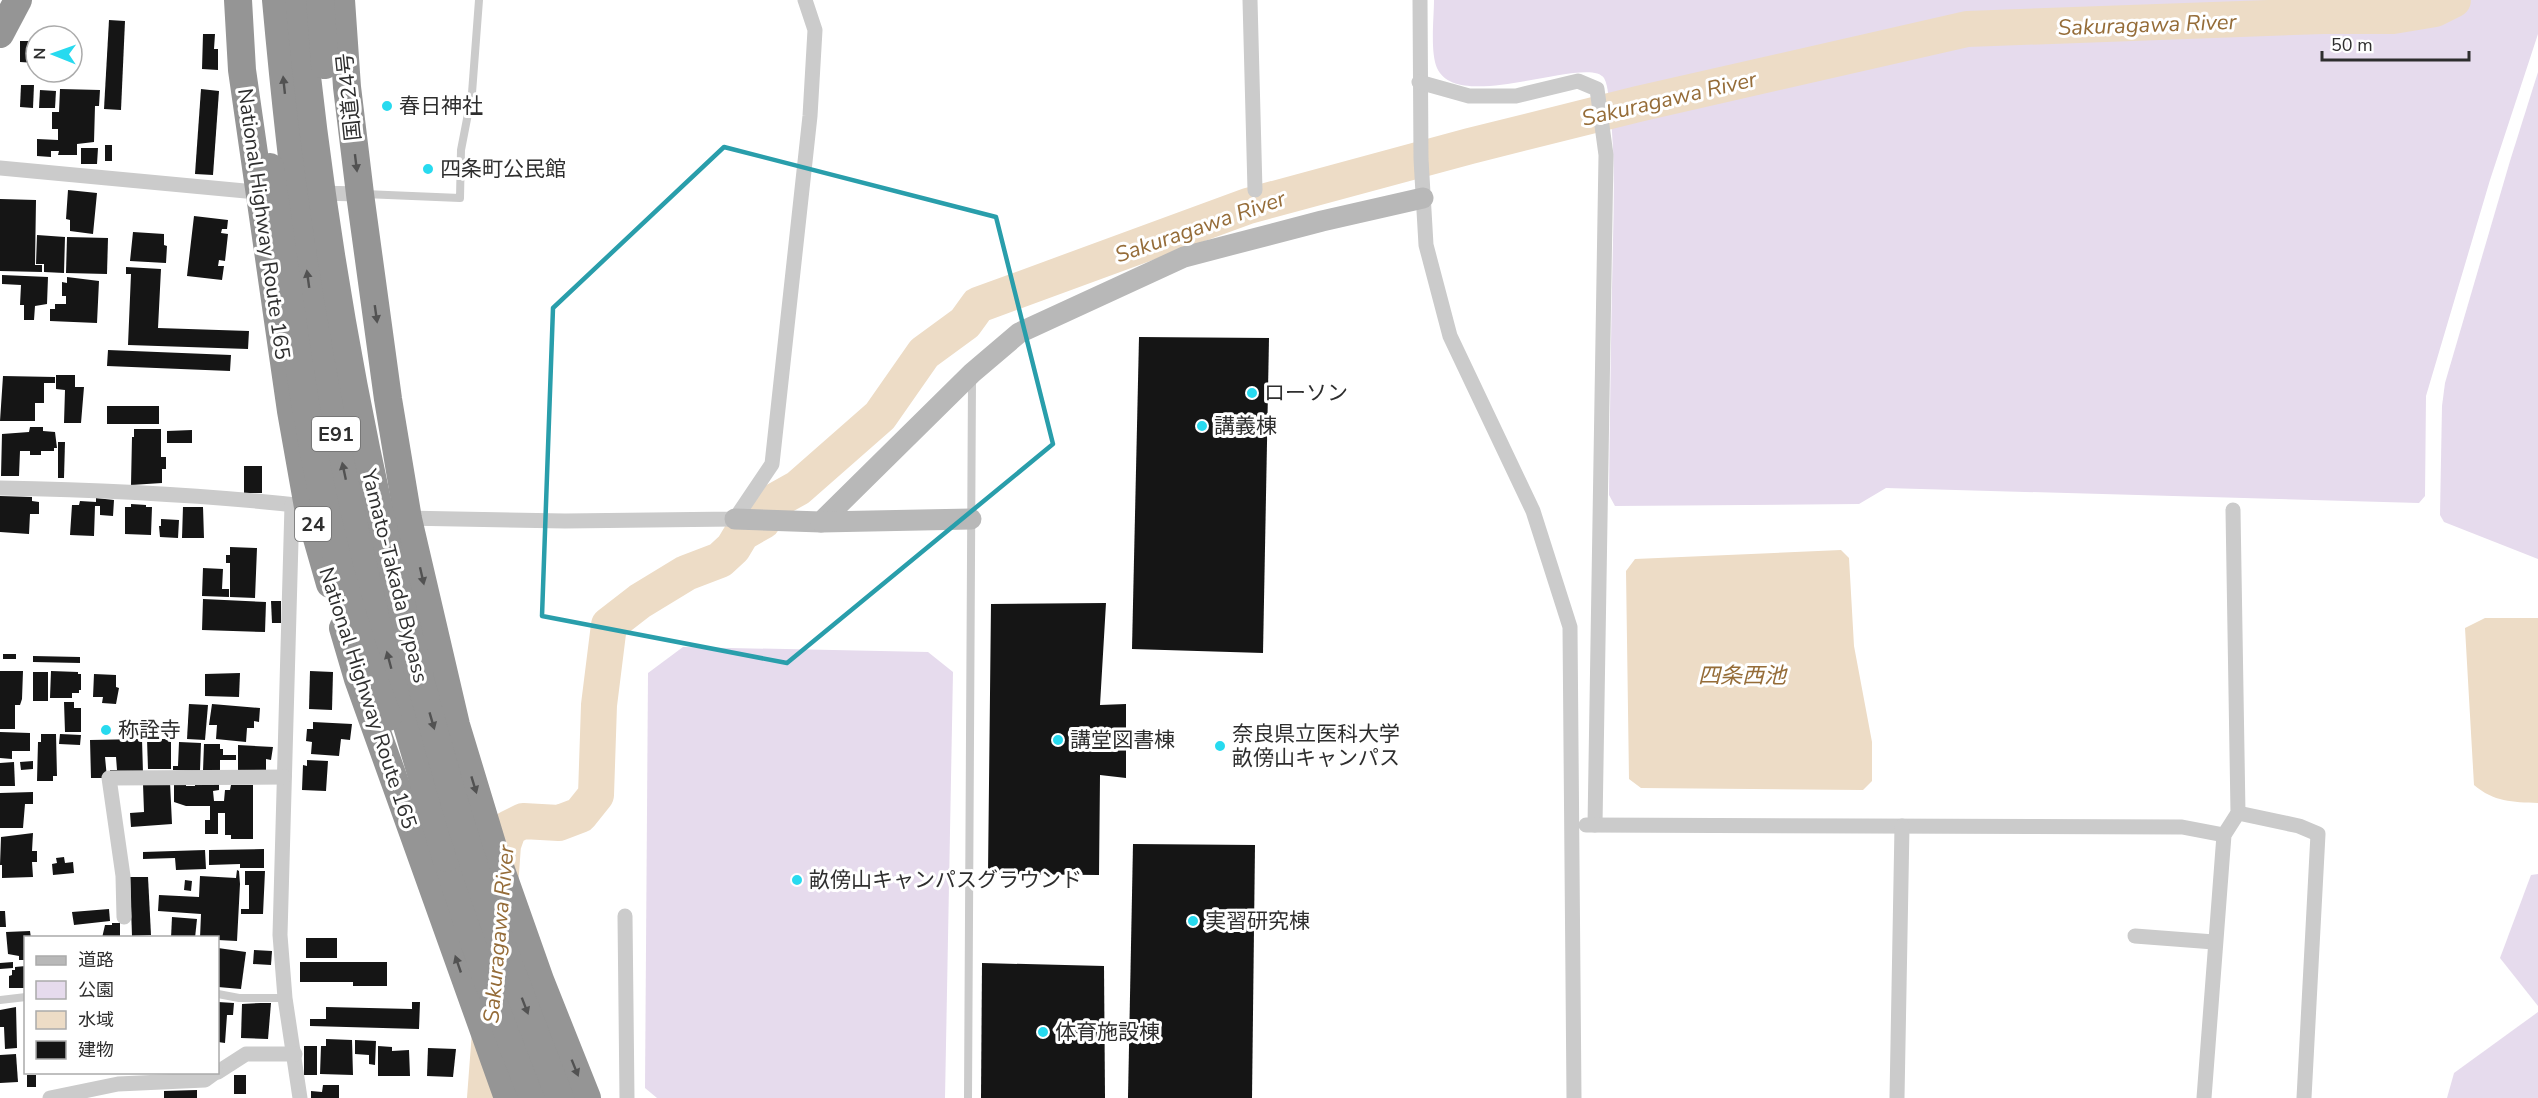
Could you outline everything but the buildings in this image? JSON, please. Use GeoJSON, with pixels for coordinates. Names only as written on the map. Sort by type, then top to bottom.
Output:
{"type":"FeatureCollection","features":[{"type":"Feature","properties":{"kind":"highway"},"geometry":{"type":"LineString","coordinates":[[0,34],[18,0]]}},
{"type":"Feature","properties":{"kind":"highway","name":"National Highway Route 165"},"geometry":{"type":"LineString","coordinates":[[238,0],[242,70],[291,411],[300,506],[358,679],[508,1098]]}},
{"type":"Feature","properties":{"kind":"highway"},"geometry":{"type":"LineString","coordinates":[[253,0],[270,167],[310,433],[332,546],[368,668],[446,858]]}},
{"type":"Feature","properties":{"kind":"highway","name":"Yamato-Takada Bypass"},"geometry":{"type":"LineString","coordinates":[[276,0],[295,188],[311,298],[359,543],[390,665],[446,858],[484,971],[533,1098]]}},
{"type":"Feature","properties":{"kind":"highway","name":"Yamato-Takada Bypass"},"geometry":{"type":"LineString","coordinates":[[299,0],[320,187],[367,460],[384,538],[414,658],[459,817],[505,956],[560,1098]]}},
{"type":"Feature","properties":{"kind":"highway"},"geometry":{"type":"LineString","coordinates":[[320,0],[330,131],[350,274],[367,460]]}},
{"type":"Feature","properties":{"kind":"highway","name":"国道24号"},"geometry":{"type":"LineString","coordinates":[[341,0],[347,87],[360,194]]}},
{"type":"Feature","properties":{"kind":"highway"},"geometry":{"type":"LineString","coordinates":[[360,194],[388,399],[408,519],[456,725],[493,847],[540,980],[587,1098]]}},
{"type":"Feature","properties":{"kind":"street"},"geometry":{"type":"LineString","coordinates":[[735,519],[772,464],[810,116],[815,30],[805,0]]}},
{"type":"Feature","properties":{"kind":"street"},"geometry":{"type":"LineString","coordinates":[[1250,0],[1255,190]]}},
{"type":"Feature","properties":{"kind":"street"},"geometry":{"type":"LineString","coordinates":[[1420,0],[1419,82],[1426,245],[1450,336],[1533,511],[1570,627],[1574,1098]]}},
{"type":"Feature","properties":{"kind":"street"},"geometry":{"type":"LineString","coordinates":[[1419,82],[1469,96],[1516,96],[1578,81],[1596,89],[1606,155],[1595,825]]}},
{"type":"Feature","properties":{"kind":"street"},"geometry":{"type":"LineString","coordinates":[[0,168],[258,193],[360,194]]}},
{"type":"Feature","properties":{"kind":"street"},"geometry":{"type":"LineString","coordinates":[[821,522],[972,373],[1019,333],[1184,257],[1322,220],[1423,198]]}},
{"type":"Feature","properties":{"kind":"street"},"geometry":{"type":"LineString","coordinates":[[0,488],[113,490],[263,500],[408,519],[565,521],[735,519],[821,522],[971,519]]}},
{"type":"Feature","properties":{"kind":"street"},"geometry":{"type":"LineString","coordinates":[[300,506],[284,777],[280,935],[285,998],[300,1098]]}},
{"type":"Feature","properties":{"kind":"street"},"geometry":{"type":"LineString","coordinates":[[2204,1098],[2214,942],[2224,836],[2238,813],[2233,510]]}},
{"type":"Feature","properties":{"kind":"street"},"geometry":{"type":"LineString","coordinates":[[124,917],[123,876],[109,778],[284,777]]}},
{"type":"Feature","properties":{"kind":"street"},"geometry":{"type":"LineString","coordinates":[[2238,813],[2299,826],[2318,834],[2304,1098]]}},
{"type":"Feature","properties":{"kind":"street"},"geometry":{"type":"LineString","coordinates":[[1573,825],[2182,827],[2224,836]]}},
{"type":"Feature","properties":{"kind":"street"},"geometry":{"type":"LineString","coordinates":[[1898,1098],[1902,826]]}},
{"type":"Feature","properties":{"kind":"street"},"geometry":{"type":"LineString","coordinates":[[625,916],[627,1098]]}},
{"type":"Feature","properties":{"kind":"street"},"geometry":{"type":"LineString","coordinates":[[2135,936],[2214,942]]}},
{"type":"Feature","properties":{"kind":"street"},"geometry":{"type":"LineString","coordinates":[[219,1071],[246,1054],[295,1054]]}},
{"type":"Feature","properties":{"kind":"street"},"geometry":{"type":"LineString","coordinates":[[50,1098],[118,1084],[205,1080],[214,1074]]}},
{"type":"Feature","properties":{"kind":"lane"},"geometry":{"type":"LineString","coordinates":[[360,194],[460,198],[460,150],[472,93],[479,0]]}},
{"type":"Feature","properties":{"kind":"lane"},"geometry":{"type":"LineString","coordinates":[[968,1098],[972,373]]}},
{"type":"Feature","properties":{"kind":"lane"},"geometry":{"type":"LineString","coordinates":[[219,994],[239,998],[285,998]]}},
{"type":"Feature","properties":{"kind":"lane"},"geometry":{"type":"LineString","coordinates":[[0,1000],[24,997]]}},
{"type":"Feature","properties":{"kind":"highlighted area"},"geometry":{"type":"Polygon","coordinates":[[[724,147],[996,217],[1053,444],[787,663],[542,616],[553,308],[724,147]]]}},
{"type":"Feature","properties":{"kind":"green space"},"geometry":{"type":"Polygon","coordinates":[[[1434,0],[2538,0],[2538,34],[2490,180],[2426,396],[2425,496],[2419,503],[1886,488],[1859,504],[1615,506],[1609,495],[1614,208],[1612,126],[1606,82],[1604,78],[1593,73],[1574,73],[1495,85],[1470,86],[1450,81],[1437,68],[1435,61],[1434,0]]]}},
{"type":"Feature","properties":{"kind":"green space"},"geometry":{"type":"Polygon","coordinates":[[[2538,72],[2538,559],[2444,522],[2440,515],[2442,406],[2445,383],[2538,72]]]}},
{"type":"Feature","properties":{"kind":"green space","name":"畝傍山キャンパスグラウンド"},"geometry":{"type":"Polygon","coordinates":[[[683,647],[928,652],[953,672],[945,1098],[657,1098],[645,1088],[648,673],[683,647]]]}},
{"type":"Feature","properties":{"kind":"green space"},"geometry":{"type":"Polygon","coordinates":[[[2538,874],[2538,1006],[2500,958],[2531,875],[2538,874]]]}},
{"type":"Feature","properties":{"kind":"green space"},"geometry":{"type":"Polygon","coordinates":[[[2538,1012],[2538,1098],[2447,1098],[2454,1073],[2538,1012]]]}},
{"type":"Feature","properties":{"kind":"water","name":"四条西池"},"geometry":{"type":"Polygon","coordinates":[[[1841,550],[1849,558],[1854,646],[1872,742],[1872,781],[1863,790],[1641,788],[1629,779],[1626,571],[1635,559],[1841,550]]]}},
{"type":"Feature","properties":{"kind":"water"},"geometry":{"type":"Polygon","coordinates":[[[2485,618],[2538,618],[2538,803],[2496,798],[2474,785],[2465,628],[2485,618]]]}},
{"type":"Feature","properties":{"kind":"waterway","name":"Sakuragawa River"},"geometry":{"type":"LineString","coordinates":[[500,887],[503,845],[509,828],[523,821],[559,823],[580,815],[596,795],[599,705],[609,625],[640,601],[686,573],[720,560],[733,548],[742,533],[763,521],[762,508],[798,488],[880,416],[924,353],[965,323],[978,305],[1248,206],[1470,146],[1638,104],[1967,29],[2323,16],[2393,16],[2435,9],[2453,0]]}},
{"type":"Feature","properties":{"kind":"waterway","name":"Sakuragawa River"},"geometry":{"type":"LineString","coordinates":[[485,1098],[490,1032]]}},
{"type":"Feature","properties":{"kind":"place","name":"春日神社"},"geometry":{"type":"Point","coordinates":[387,106]}},
{"type":"Feature","properties":{"kind":"place","name":"四条町公民館"},"geometry":{"type":"Point","coordinates":[428,169]}},
{"type":"Feature","properties":{"kind":"place","name":"ローソン"},"geometry":{"type":"Point","coordinates":[1252,393]}},
{"type":"Feature","properties":{"kind":"place","name":"講義棟"},"geometry":{"type":"Point","coordinates":[1202,426]}},
{"type":"Feature","properties":{"kind":"place","name":"称詮寺"},"geometry":{"type":"Point","coordinates":[106,730]}},
{"type":"Feature","properties":{"kind":"place","name":"講堂図書棟"},"geometry":{"type":"Point","coordinates":[1058,740]}},
{"type":"Feature","properties":{"kind":"place","name":"奈良県立医科大学 畝傍山キャンパス"},"geometry":{"type":"Point","coordinates":[1220,746]}},
{"type":"Feature","properties":{"kind":"place","name":"畝傍山キャンパスグラウンド"},"geometry":{"type":"Point","coordinates":[797,880]}},
{"type":"Feature","properties":{"kind":"place","name":"実習研究棟"},"geometry":{"type":"Point","coordinates":[1193,921]}},
{"type":"Feature","properties":{"kind":"place","name":"体育施設棟"},"geometry":{"type":"Point","coordinates":[1043,1032]}}]}
